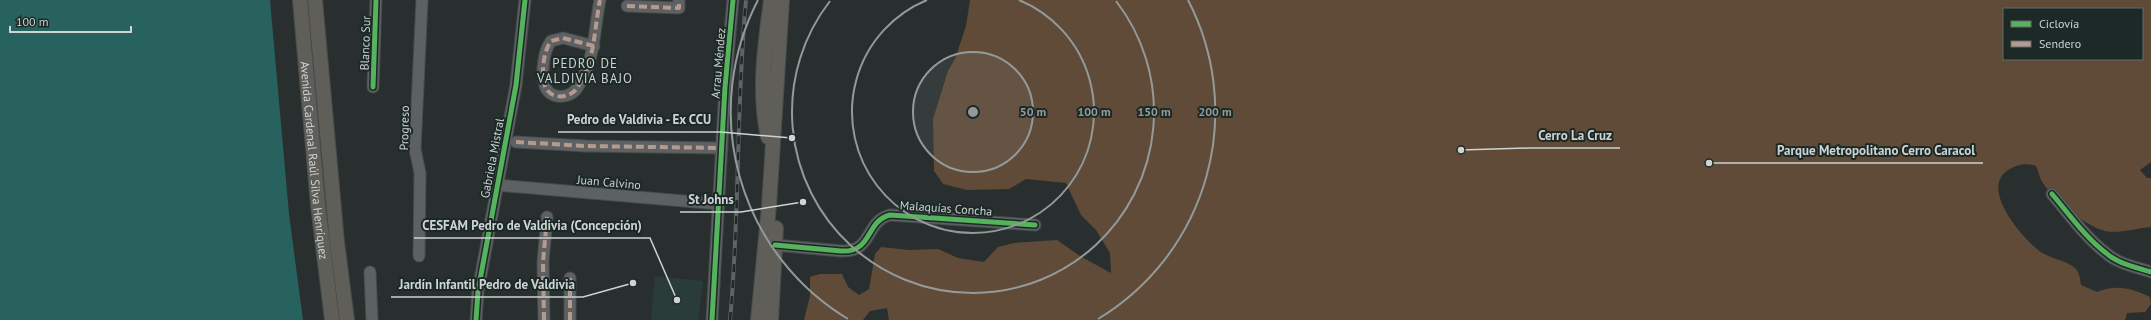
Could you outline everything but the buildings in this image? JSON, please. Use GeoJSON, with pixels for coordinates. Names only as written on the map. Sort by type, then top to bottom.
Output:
{"type":"FeatureCollection","features":[{"type":"Feature","properties":{"kind":"main road","name":"Avenida Cardenal Raúl Silva Henríquez"},"geometry":{"type":"LineString","coordinates":[[300,0],[319,212],[332,320]]}},
{"type":"Feature","properties":{"kind":"main road","name":"Avenida Cardenal Raúl Silva Henríquez"},"geometry":{"type":"LineString","coordinates":[[315,0],[337,242],[347,320]]}},
{"type":"Feature","properties":{"kind":"main road"},"geometry":{"type":"LineString","coordinates":[[772,154],[766,127],[763,90],[765,57],[781,1]]}},
{"type":"Feature","properties":{"kind":"main road"},"geometry":{"type":"LineString","coordinates":[[771,320],[780,103],[781,1]]}},
{"type":"Feature","properties":{"kind":"main road"},"geometry":{"type":"LineString","coordinates":[[763,90],[780,103]]}},
{"type":"Feature","properties":{"kind":"main road"},"geometry":{"type":"LineString","coordinates":[[758,320],[772,154],[780,103]]}},
{"type":"Feature","properties":{"kind":"street","name":"Blanco Sur"},"geometry":{"type":"LineString","coordinates":[[373,86],[376,0]]}},
{"type":"Feature","properties":{"kind":"street","name":"Progreso"},"geometry":{"type":"LineString","coordinates":[[419,256],[420,173],[416,149],[422,0]]}},
{"type":"Feature","properties":{"kind":"street","name":"Gabriela Mistral"},"geometry":{"type":"LineString","coordinates":[[476,320],[478,291],[516,85],[525,0]]}},
{"type":"Feature","properties":{"kind":"street"},"geometry":{"type":"LineString","coordinates":[[594,46],[563,38],[551,41],[547,48],[543,73],[545,87],[549,92],[560,97],[574,92],[579,84],[594,46],[595,26],[600,0]]}},
{"type":"Feature","properties":{"kind":"street"},"geometry":{"type":"LineString","coordinates":[[627,6],[679,8],[680,0]]}},
{"type":"Feature","properties":{"kind":"street","name":"Arrau Méndez"},"geometry":{"type":"LineString","coordinates":[[712,320],[722,148],[733,0]]}},
{"type":"Feature","properties":{"kind":"street"},"geometry":{"type":"LineString","coordinates":[[516,142],[586,146],[722,148]]}},
{"type":"Feature","properties":{"kind":"street","name":"Juan Calvino"},"geometry":{"type":"LineString","coordinates":[[497,186],[719,204]]}},
{"type":"Feature","properties":{"kind":"street"},"geometry":{"type":"LineString","coordinates":[[2052,194],[2080,228],[2106,254],[2120,262],[2151,272]]}},
{"type":"Feature","properties":{"kind":"street","name":"Malaquías Concha"},"geometry":{"type":"LineString","coordinates":[[775,244],[841,251],[852,250],[865,242],[877,221],[890,215],[1035,224]]}},
{"type":"Feature","properties":{"kind":"street"},"geometry":{"type":"LineString","coordinates":[[544,320],[543,267],[547,217]]}},
{"type":"Feature","properties":{"kind":"street"},"geometry":{"type":"LineString","coordinates":[[370,272],[372,320]]}},
{"type":"Feature","properties":{"kind":"street"},"geometry":{"type":"LineString","coordinates":[[570,278],[570,320]]}},
{"type":"Feature","properties":{"kind":"shaded area"},"geometry":{"type":"Polygon","coordinates":[[[970,0],[2151,0],[2151,162],[2140,170],[2147,178],[2151,178],[2151,227],[2110,232],[2088,224],[2070,211],[2053,195],[2041,180],[2036,166],[2033,165],[2026,164],[2013,167],[2001,177],[1998,187],[2000,198],[2005,210],[2021,233],[2041,252],[2075,268],[2079,274],[2081,285],[2097,292],[2111,288],[2130,289],[2150,297],[2151,304],[2145,312],[2127,313],[2125,320],[889,320],[887,308],[870,311],[863,320],[804,320],[810,296],[810,277],[820,274],[842,274],[848,287],[859,295],[869,289],[875,254],[881,247],[909,250],[938,249],[958,258],[984,262],[998,247],[1014,243],[1057,240],[1080,256],[1111,273],[1110,253],[1096,230],[1081,215],[1066,183],[1026,179],[1009,189],[967,190],[943,184],[934,171],[933,119],[948,71],[955,59],[966,26],[970,0]]]}},
{"type":"Feature","properties":{"kind":"shaded area"},"geometry":{"type":"Polygon","coordinates":[[[655,276],[703,281],[698,320],[651,320],[655,276]]]}},
{"type":"Feature","properties":{"kind":"water"},"geometry":{"type":"Polygon","coordinates":[[[0,0],[270,0],[289,214],[303,320],[0,320],[0,0]]]}},
{"type":"Feature","properties":{"kind":"railway"},"geometry":{"type":"LineString","coordinates":[[730,320],[746,0]]}},
{"type":"Feature","properties":{"kind":"marked path"},"geometry":{"type":"LineString","coordinates":[[594,46],[563,38],[551,41],[546,51],[543,69],[545,86],[551,94],[555,96],[565,96],[570,94],[574,92],[583,78],[591,57],[593,46],[600,0]]}},
{"type":"Feature","properties":{"kind":"marked path"},"geometry":{"type":"LineString","coordinates":[[627,6],[679,8],[679,0]]}},
{"type":"Feature","properties":{"kind":"marked path"},"geometry":{"type":"LineString","coordinates":[[516,142],[586,146],[722,148]]}},
{"type":"Feature","properties":{"kind":"marked path"},"geometry":{"type":"LineString","coordinates":[[544,320],[543,262],[547,217]]}},
{"type":"Feature","properties":{"kind":"marked path"},"geometry":{"type":"LineString","coordinates":[[570,278],[570,320]]}},
{"type":"Feature","properties":{"kind":"cycle path"},"geometry":{"type":"LineString","coordinates":[[373,87],[376,0]]}},
{"type":"Feature","properties":{"kind":"cycle path"},"geometry":{"type":"LineString","coordinates":[[476,320],[478,291],[516,85],[525,0]]}},
{"type":"Feature","properties":{"kind":"cycle path"},"geometry":{"type":"LineString","coordinates":[[712,320],[725,87],[733,0]]}},
{"type":"Feature","properties":{"kind":"cycle path"},"geometry":{"type":"LineString","coordinates":[[2052,194],[2084,233],[2098,247],[2116,260],[2151,272]]}},
{"type":"Feature","properties":{"kind":"cycle path"},"geometry":{"type":"LineString","coordinates":[[775,245],[841,251],[851,250],[859,247],[864,242],[876,223],[882,218],[890,215],[1035,225]]}},
{"type":"Feature","properties":{"kind":"place","name":"Pedro de Valdivia - Ex CCU"},"geometry":{"type":"Point","coordinates":[792,138]}},
{"type":"Feature","properties":{"kind":"place","name":"Cerro La Cruz"},"geometry":{"type":"Point","coordinates":[1461,150]}},
{"type":"Feature","properties":{"kind":"place","name":"Parque Metropolitano Cerro Caracol"},"geometry":{"type":"Point","coordinates":[1709,163]}},
{"type":"Feature","properties":{"kind":"place","name":"St Johns"},"geometry":{"type":"Point","coordinates":[803,202]}},
{"type":"Feature","properties":{"kind":"place","name":"Jardín Infantil Pedro de Valdivia"},"geometry":{"type":"Point","coordinates":[633,283]}},
{"type":"Feature","properties":{"kind":"place","name":"CESFAM Pedro de Valdivia (Concepción)"},"geometry":{"type":"Point","coordinates":[677,300]}},
{"type":"Feature","properties":{"kind":"district","name":"PEDRO DE VALDIVIA BAJO"},"geometry":{"type":"Point","coordinates":[585,70]}}]}
